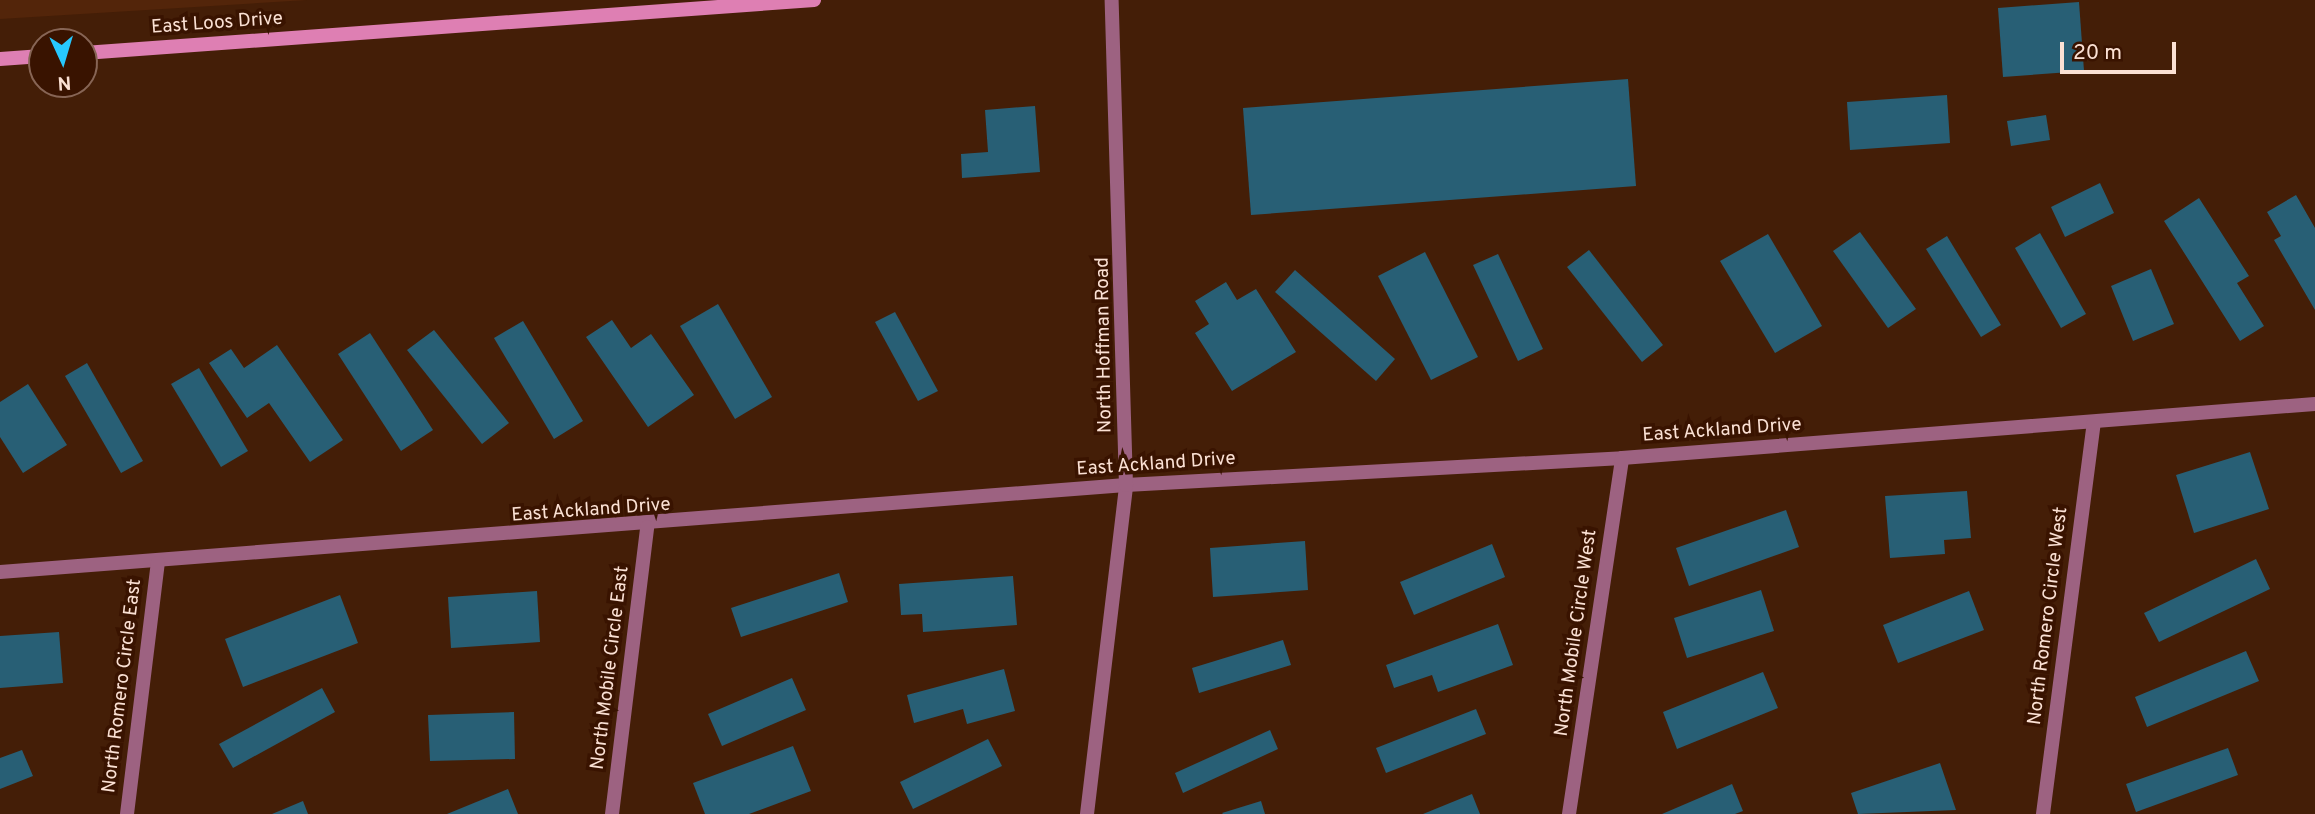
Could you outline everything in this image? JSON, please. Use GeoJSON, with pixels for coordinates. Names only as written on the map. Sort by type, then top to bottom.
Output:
{"type":"FeatureCollection","features":[{"type":"Feature","properties":{"kind":"street","name":"East Loos Drive"},"geometry":{"type":"LineString","coordinates":[[98,51],[814,0]]}},
{"type":"Feature","properties":{"kind":"street","name":"North Hoffman Road"},"geometry":{"type":"LineString","coordinates":[[1087,814],[1126,485],[1112,0]]}},
{"type":"Feature","properties":{"kind":"street"},"geometry":{"type":"LineString","coordinates":[[0,59],[28,56]]}},
{"type":"Feature","properties":{"kind":"street","name":"East Ackland Drive"},"geometry":{"type":"LineString","coordinates":[[0,572],[647,527],[1126,485],[1622,458],[2315,404]]}},
{"type":"Feature","properties":{"kind":"street","name":"North Romero Circle West"},"geometry":{"type":"LineString","coordinates":[[2043,814],[2094,422]]}},
{"type":"Feature","properties":{"kind":"street","name":"North Mobile Circle West"},"geometry":{"type":"LineString","coordinates":[[1569,814],[1622,458]]}},
{"type":"Feature","properties":{"kind":"street","name":"North Mobile Circle East"},"geometry":{"type":"LineString","coordinates":[[612,814],[647,527]]}},
{"type":"Feature","properties":{"kind":"street","name":"North Romero Circle East"},"geometry":{"type":"LineString","coordinates":[[127,814],[158,563]]}},
{"type":"Feature","properties":{"kind":"shaded area"},"geometry":{"type":"Polygon","coordinates":[[[0,0],[307,0],[0,19],[0,0]]]}},
{"type":"Feature","properties":{"kind":"building"},"geometry":{"type":"Polygon","coordinates":[[[2079,2],[2084,71],[2003,77],[1998,8],[2079,2]]]}},
{"type":"Feature","properties":{"kind":"building"},"geometry":{"type":"Polygon","coordinates":[[[1628,79],[1636,186],[1251,215],[1243,108],[1628,79]]]}},
{"type":"Feature","properties":{"kind":"building"},"geometry":{"type":"Polygon","coordinates":[[[1947,95],[1950,143],[1850,150],[1847,102],[1947,95]]]}},
{"type":"Feature","properties":{"kind":"building"},"geometry":{"type":"Polygon","coordinates":[[[1035,106],[1040,172],[962,178],[961,154],[988,152],[985,110],[1035,106]]]}},
{"type":"Feature","properties":{"kind":"building"},"geometry":{"type":"Polygon","coordinates":[[[2046,115],[2050,140],[2011,146],[2007,121],[2046,115]]]}},
{"type":"Feature","properties":{"kind":"building"},"geometry":{"type":"Polygon","coordinates":[[[2100,183],[2114,213],[2065,237],[2051,207],[2100,183]]]}},
{"type":"Feature","properties":{"kind":"building"},"geometry":{"type":"Polygon","coordinates":[[[2296,195],[2315,228],[2315,310],[2274,240],[2281,236],[2267,212],[2296,195]]]}},
{"type":"Feature","properties":{"kind":"building"},"geometry":{"type":"Polygon","coordinates":[[[2199,198],[2249,276],[2237,283],[2264,326],[2240,341],[2164,221],[2199,198]]]}},
{"type":"Feature","properties":{"kind":"building"},"geometry":{"type":"Polygon","coordinates":[[[1860,232],[1916,309],[1888,328],[1833,251],[1860,232]]]}},
{"type":"Feature","properties":{"kind":"building"},"geometry":{"type":"Polygon","coordinates":[[[2040,233],[2086,314],[2061,328],[2015,248],[2040,233]]]}},
{"type":"Feature","properties":{"kind":"building"},"geometry":{"type":"Polygon","coordinates":[[[1768,234],[1822,326],[1775,353],[1720,261],[1768,234]]]}},
{"type":"Feature","properties":{"kind":"building"},"geometry":{"type":"Polygon","coordinates":[[[1947,236],[2001,325],[1981,337],[1926,249],[1947,236]]]}},
{"type":"Feature","properties":{"kind":"building"},"geometry":{"type":"Polygon","coordinates":[[[1589,250],[1663,345],[1642,362],[1567,267],[1589,250]]]}},
{"type":"Feature","properties":{"kind":"building"},"geometry":{"type":"Polygon","coordinates":[[[1425,252],[1478,357],[1431,380],[1378,276],[1425,252]]]}},
{"type":"Feature","properties":{"kind":"building"},"geometry":{"type":"Polygon","coordinates":[[[1498,254],[1543,349],[1518,361],[1473,265],[1498,254]]]}},
{"type":"Feature","properties":{"kind":"building"},"geometry":{"type":"Polygon","coordinates":[[[2151,269],[2174,324],[2133,341],[2111,286],[2151,269]]]}},
{"type":"Feature","properties":{"kind":"building"},"geometry":{"type":"Polygon","coordinates":[[[1295,270],[1395,359],[1376,381],[1275,292],[1295,270]]]}},
{"type":"Feature","properties":{"kind":"building"},"geometry":{"type":"Polygon","coordinates":[[[1226,282],[1237,300],[1256,289],[1296,352],[1232,391],[1195,333],[1209,324],[1195,301],[1226,282]]]}},
{"type":"Feature","properties":{"kind":"building"},"geometry":{"type":"Polygon","coordinates":[[[718,304],[772,397],[735,419],[680,326],[718,304]]]}},
{"type":"Feature","properties":{"kind":"building"},"geometry":{"type":"Polygon","coordinates":[[[895,312],[938,391],[918,401],[875,322],[895,312]]]}},
{"type":"Feature","properties":{"kind":"building"},"geometry":{"type":"Polygon","coordinates":[[[612,320],[631,348],[651,334],[694,395],[648,427],[586,337],[612,320]]]}},
{"type":"Feature","properties":{"kind":"building"},"geometry":{"type":"Polygon","coordinates":[[[523,321],[583,421],[554,439],[494,338],[523,321]]]}},
{"type":"Feature","properties":{"kind":"building"},"geometry":{"type":"Polygon","coordinates":[[[434,330],[509,423],[482,444],[407,350],[434,330]]]}},
{"type":"Feature","properties":{"kind":"building"},"geometry":{"type":"Polygon","coordinates":[[[370,333],[433,430],[401,451],[338,354],[370,333]]]}},
{"type":"Feature","properties":{"kind":"building"},"geometry":{"type":"Polygon","coordinates":[[[277,345],[343,440],[310,462],[269,403],[247,418],[209,363],[231,349],[244,368],[277,345]]]}},
{"type":"Feature","properties":{"kind":"building"},"geometry":{"type":"Polygon","coordinates":[[[87,363],[143,461],[121,473],[65,376],[87,363]]]}},
{"type":"Feature","properties":{"kind":"building"},"geometry":{"type":"Polygon","coordinates":[[[199,368],[248,451],[221,467],[171,384],[199,368]]]}},
{"type":"Feature","properties":{"kind":"building"},"geometry":{"type":"Polygon","coordinates":[[[28,384],[67,445],[23,473],[0,437],[0,402],[28,384]]]}},
{"type":"Feature","properties":{"kind":"building"},"geometry":{"type":"Polygon","coordinates":[[[2250,452],[2269,509],[2194,533],[2176,475],[2250,452]]]}},
{"type":"Feature","properties":{"kind":"building"},"geometry":{"type":"Polygon","coordinates":[[[1967,491],[1971,538],[1944,540],[1945,554],[1890,558],[1885,496],[1967,491]]]}},
{"type":"Feature","properties":{"kind":"building"},"geometry":{"type":"Polygon","coordinates":[[[1786,510],[1799,547],[1689,586],[1676,548],[1786,510]]]}},
{"type":"Feature","properties":{"kind":"building"},"geometry":{"type":"Polygon","coordinates":[[[1305,541],[1308,590],[1213,597],[1210,548],[1305,541]]]}},
{"type":"Feature","properties":{"kind":"building"},"geometry":{"type":"Polygon","coordinates":[[[1492,544],[1505,577],[1414,615],[1400,582],[1492,544]]]}},
{"type":"Feature","properties":{"kind":"building"},"geometry":{"type":"Polygon","coordinates":[[[2256,559],[2270,589],[2159,642],[2144,613],[2256,559]]]}},
{"type":"Feature","properties":{"kind":"building"},"geometry":{"type":"Polygon","coordinates":[[[839,573],[848,602],[741,637],[731,608],[839,573]]]}},
{"type":"Feature","properties":{"kind":"building"},"geometry":{"type":"Polygon","coordinates":[[[1013,576],[1017,625],[923,632],[922,614],[901,615],[899,584],[1013,576]]]}},
{"type":"Feature","properties":{"kind":"building"},"geometry":{"type":"Polygon","coordinates":[[[1761,590],[1774,631],[1687,658],[1674,618],[1761,590]]]}},
{"type":"Feature","properties":{"kind":"building"},"geometry":{"type":"Polygon","coordinates":[[[537,591],[540,642],[451,648],[448,597],[537,591]]]}},
{"type":"Feature","properties":{"kind":"building"},"geometry":{"type":"Polygon","coordinates":[[[1969,591],[1984,630],[1898,663],[1883,625],[1969,591]]]}},
{"type":"Feature","properties":{"kind":"building"},"geometry":{"type":"Polygon","coordinates":[[[340,595],[358,643],[243,687],[225,639],[340,595]]]}},
{"type":"Feature","properties":{"kind":"building"},"geometry":{"type":"Polygon","coordinates":[[[1498,624],[1513,665],[1438,692],[1432,675],[1394,688],[1386,665],[1498,624]]]}},
{"type":"Feature","properties":{"kind":"building"},"geometry":{"type":"Polygon","coordinates":[[[59,632],[63,683],[0,688],[0,636],[59,632]]]}},
{"type":"Feature","properties":{"kind":"building"},"geometry":{"type":"Polygon","coordinates":[[[1283,640],[1291,665],[1199,693],[1192,668],[1283,640]]]}},
{"type":"Feature","properties":{"kind":"building"},"geometry":{"type":"Polygon","coordinates":[[[2246,651],[2259,681],[2147,727],[2135,697],[2246,651]]]}},
{"type":"Feature","properties":{"kind":"building"},"geometry":{"type":"Polygon","coordinates":[[[1004,669],[1015,711],[967,724],[963,709],[914,723],[907,695],[1004,669]]]}},
{"type":"Feature","properties":{"kind":"building"},"geometry":{"type":"Polygon","coordinates":[[[1763,672],[1778,708],[1677,749],[1663,712],[1763,672]]]}},
{"type":"Feature","properties":{"kind":"building"},"geometry":{"type":"Polygon","coordinates":[[[792,678],[806,710],[722,746],[708,714],[792,678]]]}},
{"type":"Feature","properties":{"kind":"building"},"geometry":{"type":"Polygon","coordinates":[[[322,688],[335,712],[233,768],[219,744],[322,688]]]}},
{"type":"Feature","properties":{"kind":"building"},"geometry":{"type":"Polygon","coordinates":[[[1476,709],[1486,734],[1386,773],[1376,748],[1476,709]]]}},
{"type":"Feature","properties":{"kind":"building"},"geometry":{"type":"Polygon","coordinates":[[[514,712],[515,759],[430,761],[428,715],[514,712]]]}},
{"type":"Feature","properties":{"kind":"building"},"geometry":{"type":"Polygon","coordinates":[[[1270,730],[1278,749],[1183,793],[1175,773],[1270,730]]]}},
{"type":"Feature","properties":{"kind":"building"},"geometry":{"type":"Polygon","coordinates":[[[988,739],[1002,766],[913,809],[900,782],[988,739]]]}},
{"type":"Feature","properties":{"kind":"building"},"geometry":{"type":"Polygon","coordinates":[[[793,746],[811,791],[749,814],[705,814],[693,783],[793,746]]]}},
{"type":"Feature","properties":{"kind":"building"},"geometry":{"type":"Polygon","coordinates":[[[2228,748],[2238,775],[2136,812],[2126,784],[2228,748]]]}},
{"type":"Feature","properties":{"kind":"building"},"geometry":{"type":"Polygon","coordinates":[[[22,750],[33,776],[0,789],[0,758],[22,750]]]}},
{"type":"Feature","properties":{"kind":"building"},"geometry":{"type":"Polygon","coordinates":[[[1940,763],[1956,810],[1858,814],[1851,793],[1940,763]]]}},
{"type":"Feature","properties":{"kind":"building"},"geometry":{"type":"Polygon","coordinates":[[[1732,784],[1743,811],[1735,814],[1662,814],[1732,784]]]}},
{"type":"Feature","properties":{"kind":"building"},"geometry":{"type":"Polygon","coordinates":[[[508,789],[518,814],[447,814],[508,789]]]}},
{"type":"Feature","properties":{"kind":"building"},"geometry":{"type":"Polygon","coordinates":[[[1472,794],[1480,814],[1423,814],[1472,794]]]}},
{"type":"Feature","properties":{"kind":"building"},"geometry":{"type":"Polygon","coordinates":[[[303,801],[308,814],[272,814],[303,801]]]}},
{"type":"Feature","properties":{"kind":"building"},"geometry":{"type":"Polygon","coordinates":[[[1261,801],[1265,814],[1222,813],[1261,801]]]}}]}
